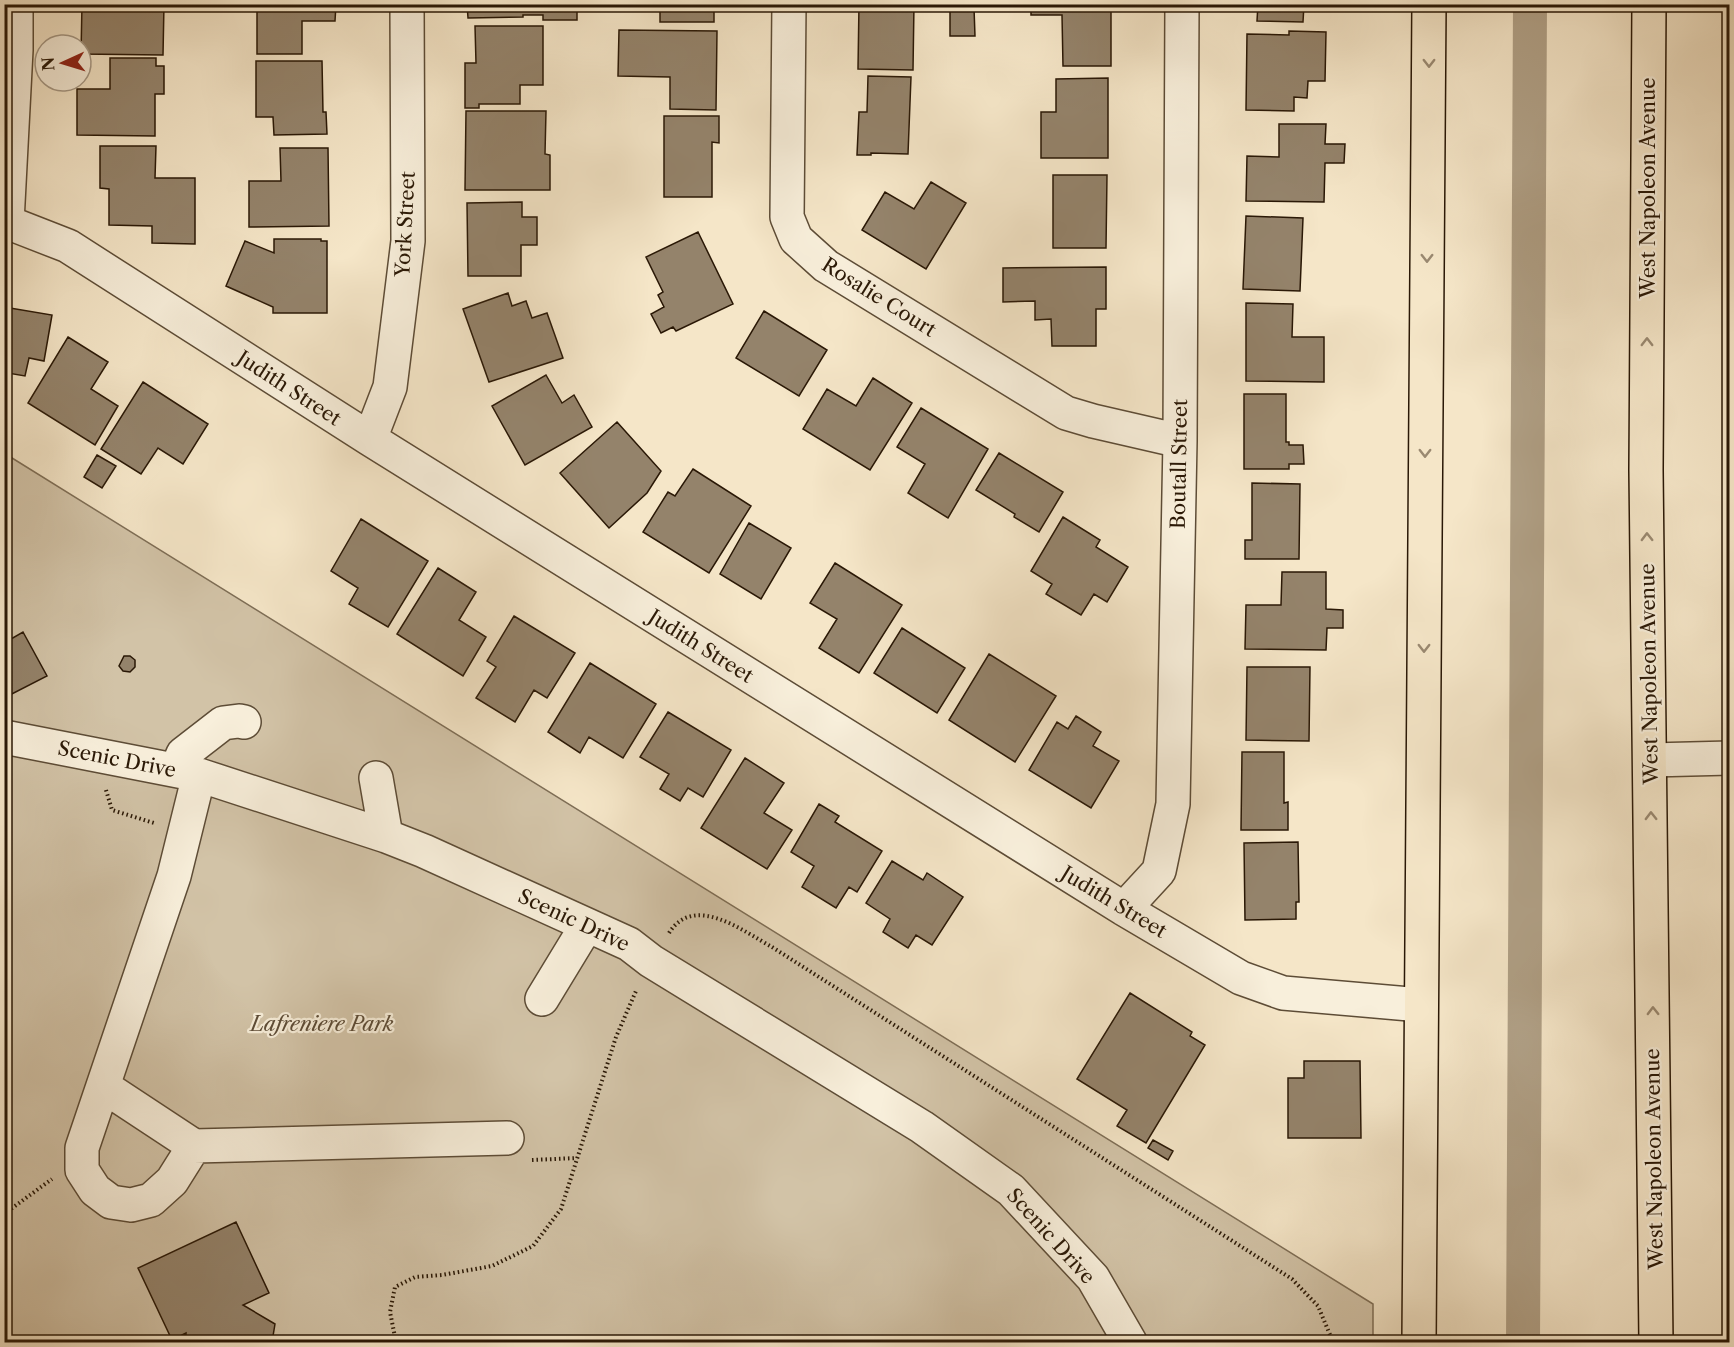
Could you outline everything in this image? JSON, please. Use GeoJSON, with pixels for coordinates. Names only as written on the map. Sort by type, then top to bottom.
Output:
{"type":"FeatureCollection","features":[{"type":"Feature","properties":{"kind":"main road"},"geometry":{"type":"LineString","coordinates":[[1419,1342],[1429,4]]}},
{"type":"Feature","properties":{"kind":"main road","name":"West Napoleon Avenue"},"geometry":{"type":"LineString","coordinates":[[1649,4],[1646,470],[1656,1342]]}},
{"type":"Feature","properties":{"kind":"street"},"geometry":{"type":"LineString","coordinates":[[6,221],[16,50],[16,4]]}},
{"type":"Feature","properties":{"kind":"street","name":"York Street"},"geometry":{"type":"LineString","coordinates":[[370,439],[390,387],[408,241],[407,4]]}},
{"type":"Feature","properties":{"kind":"street","name":"Rosalie Court"},"geometry":{"type":"LineString","coordinates":[[789,4],[787,218],[796,239],[826,266],[1066,412],[1093,421],[1180,441]]}},
{"type":"Feature","properties":{"kind":"street","name":"Boutall Street"},"geometry":{"type":"LineString","coordinates":[[1124,909],[1159,870],[1173,804],[1180,441],[1182,4]]}},
{"type":"Feature","properties":{"kind":"street","name":"Judith Street"},"geometry":{"type":"LineString","coordinates":[[6,221],[68,246],[370,439],[1124,909],[1241,978],[1283,993],[1421,1005]]}},
{"type":"Feature","properties":{"kind":"street"},"geometry":{"type":"LineString","coordinates":[[194,1146],[172,1181],[151,1200],[131,1205],[111,1202],[95,1190],[82,1170],[82,1148],[174,876],[187,773],[183,754],[223,723],[244,722]]}},
{"type":"Feature","properties":{"kind":"street","name":"Scenic Drive"},"geometry":{"type":"LineString","coordinates":[[4,737],[187,773],[386,836],[629,944],[651,961],[922,1127],[1011,1190],[1093,1278],[1130,1342]]}},
{"type":"Feature","properties":{"kind":"street"},"geometry":{"type":"LineString","coordinates":[[1651,759],[1730,758]]}},
{"type":"Feature","properties":{"kind":"street"},"geometry":{"type":"LineString","coordinates":[[376,778],[386,836]]}},
{"type":"Feature","properties":{"kind":"street"},"geometry":{"type":"LineString","coordinates":[[542,999],[587,925]]}},
{"type":"Feature","properties":{"kind":"street"},"geometry":{"type":"LineString","coordinates":[[103,1086],[194,1146],[507,1138]]}},
{"type":"Feature","properties":{"kind":"path"},"geometry":{"type":"LineString","coordinates":[[108,757],[103,780],[112,810],[162,825]]}},
{"type":"Feature","properties":{"kind":"path"},"geometry":{"type":"LineString","coordinates":[[396,1342],[390,1312],[395,1287],[415,1277],[442,1275],[492,1266],[533,1246],[561,1209],[616,1037],[640,981],[675,923],[691,915],[717,917],[772,947],[1292,1279],[1318,1306],[1333,1342]]}},
{"type":"Feature","properties":{"kind":"path"},"geometry":{"type":"LineString","coordinates":[[531,1160],[577,1158]]}},
{"type":"Feature","properties":{"kind":"path"},"geometry":{"type":"LineString","coordinates":[[4,1214],[53,1179]]}},
{"type":"Feature","properties":{"kind":"green space","name":"Lafreniere Park"},"geometry":{"type":"Polygon","coordinates":[[[4,453],[1373,1304],[1373,1342],[5,1342],[4,453]]]}},
{"type":"Feature","properties":{"kind":"building"},"geometry":{"type":"Polygon","coordinates":[[[82,4],[164,4],[163,55],[93,54],[93,33],[81,33],[82,4]]]}},
{"type":"Feature","properties":{"kind":"building"},"geometry":{"type":"Polygon","coordinates":[[[257,4],[336,4],[335,21],[302,21],[302,54],[257,54],[257,4]]]}},
{"type":"Feature","properties":{"kind":"building"},"geometry":{"type":"Polygon","coordinates":[[[467,4],[577,4],[577,20],[543,20],[543,15],[468,18],[467,4]]]}},
{"type":"Feature","properties":{"kind":"building"},"geometry":{"type":"Polygon","coordinates":[[[660,4],[714,4],[714,22],[660,22],[660,4]]]}},
{"type":"Feature","properties":{"kind":"building"},"geometry":{"type":"Polygon","coordinates":[[[859,4],[914,4],[913,70],[858,69],[859,4]]]}},
{"type":"Feature","properties":{"kind":"building"},"geometry":{"type":"Polygon","coordinates":[[[1031,4],[1111,4],[1111,66],[1063,66],[1062,15],[1031,15],[1031,4]]]}},
{"type":"Feature","properties":{"kind":"building"},"geometry":{"type":"Polygon","coordinates":[[[1258,4],[1304,4],[1303,22],[1257,21],[1258,4]]]}},
{"type":"Feature","properties":{"kind":"building"},"geometry":{"type":"Polygon","coordinates":[[[974,8],[975,36],[950,36],[950,9],[974,8]]]}},
{"type":"Feature","properties":{"kind":"building"},"geometry":{"type":"Polygon","coordinates":[[[475,26],[543,26],[543,85],[520,85],[520,104],[479,104],[479,108],[465,108],[465,63],[476,63],[475,26]]]}},
{"type":"Feature","properties":{"kind":"building"},"geometry":{"type":"Polygon","coordinates":[[[619,30],[717,31],[716,110],[670,109],[670,77],[618,76],[619,30]]]}},
{"type":"Feature","properties":{"kind":"building"},"geometry":{"type":"Polygon","coordinates":[[[1289,31],[1326,32],[1325,81],[1308,81],[1307,98],[1294,97],[1294,111],[1246,110],[1247,34],[1289,35],[1289,31]]]}},
{"type":"Feature","properties":{"kind":"building"},"geometry":{"type":"Polygon","coordinates":[[[110,58],[156,58],[156,66],[164,66],[164,94],[155,94],[155,136],[77,135],[77,93],[93,93],[93,89],[110,89],[110,58]]]}},
{"type":"Feature","properties":{"kind":"building"},"geometry":{"type":"Polygon","coordinates":[[[256,61],[322,61],[323,112],[326,112],[327,134],[274,135],[273,117],[256,117],[256,61]]]}},
{"type":"Feature","properties":{"kind":"building"},"geometry":{"type":"Polygon","coordinates":[[[868,76],[911,77],[908,154],[857,155],[859,112],[867,112],[868,76]]]}},
{"type":"Feature","properties":{"kind":"building"},"geometry":{"type":"Polygon","coordinates":[[[1108,78],[1108,158],[1041,158],[1041,112],[1056,112],[1056,79],[1108,78]]]}},
{"type":"Feature","properties":{"kind":"building"},"geometry":{"type":"Polygon","coordinates":[[[466,111],[546,111],[545,154],[550,155],[550,190],[465,190],[466,111]]]}},
{"type":"Feature","properties":{"kind":"building"},"geometry":{"type":"Polygon","coordinates":[[[664,116],[719,116],[719,143],[712,142],[712,197],[664,197],[664,116]]]}},
{"type":"Feature","properties":{"kind":"building"},"geometry":{"type":"Polygon","coordinates":[[[1279,124],[1326,124],[1325,144],[1345,144],[1344,163],[1325,163],[1324,202],[1246,201],[1247,156],[1279,157],[1279,124]]]}},
{"type":"Feature","properties":{"kind":"building"},"geometry":{"type":"Polygon","coordinates":[[[100,146],[156,146],[155,178],[195,178],[195,244],[152,243],[152,226],[109,225],[109,189],[100,188],[100,146]]]}},
{"type":"Feature","properties":{"kind":"building"},"geometry":{"type":"Polygon","coordinates":[[[280,148],[328,148],[329,226],[249,227],[249,181],[281,181],[280,148]]]}},
{"type":"Feature","properties":{"kind":"building"},"geometry":{"type":"Polygon","coordinates":[[[1053,175],[1107,175],[1106,248],[1053,248],[1053,175]]]}},
{"type":"Feature","properties":{"kind":"building"},"geometry":{"type":"Polygon","coordinates":[[[931,182],[966,203],[926,269],[862,230],[885,192],[914,209],[931,182]]]}},
{"type":"Feature","properties":{"kind":"building"},"geometry":{"type":"Polygon","coordinates":[[[522,202],[522,217],[537,217],[537,245],[521,245],[521,276],[468,276],[467,203],[522,202]]]}},
{"type":"Feature","properties":{"kind":"building"},"geometry":{"type":"Polygon","coordinates":[[[1246,216],[1303,218],[1300,291],[1243,289],[1246,216]]]}},
{"type":"Feature","properties":{"kind":"building"},"geometry":{"type":"Polygon","coordinates":[[[698,232],[733,304],[676,331],[673,327],[661,333],[651,314],[664,307],[658,295],[663,292],[646,257],[698,232]]]}},
{"type":"Feature","properties":{"kind":"building"},"geometry":{"type":"Polygon","coordinates":[[[274,239],[327,241],[327,313],[273,313],[273,307],[226,286],[245,241],[274,253],[274,239]]]}},
{"type":"Feature","properties":{"kind":"building"},"geometry":{"type":"Polygon","coordinates":[[[1106,267],[1106,309],[1096,309],[1096,346],[1052,346],[1051,319],[1035,320],[1035,301],[1003,302],[1003,268],[1106,267]]]}},
{"type":"Feature","properties":{"kind":"building"},"geometry":{"type":"Polygon","coordinates":[[[508,293],[512,306],[526,301],[532,318],[547,313],[563,358],[489,382],[463,309],[508,293]]]}},
{"type":"Feature","properties":{"kind":"building"},"geometry":{"type":"Polygon","coordinates":[[[1246,303],[1293,304],[1292,337],[1324,337],[1324,382],[1246,381],[1246,303]]]}},
{"type":"Feature","properties":{"kind":"building"},"geometry":{"type":"Polygon","coordinates":[[[4,307],[52,315],[44,361],[29,358],[25,376],[8,373],[6,386],[4,385],[4,307]]]}},
{"type":"Feature","properties":{"kind":"building"},"geometry":{"type":"Polygon","coordinates":[[[764,311],[827,350],[799,396],[736,358],[764,311]]]}},
{"type":"Feature","properties":{"kind":"building"},"geometry":{"type":"Polygon","coordinates":[[[68,337],[108,362],[91,389],[118,406],[95,445],[28,403],[68,337]]]}},
{"type":"Feature","properties":{"kind":"building"},"geometry":{"type":"Polygon","coordinates":[[[546,375],[562,403],[574,395],[592,427],[525,465],[492,406],[546,375]]]}},
{"type":"Feature","properties":{"kind":"building"},"geometry":{"type":"Polygon","coordinates":[[[873,378],[912,403],[870,470],[803,429],[827,389],[856,406],[873,378]]]}},
{"type":"Feature","properties":{"kind":"building"},"geometry":{"type":"Polygon","coordinates":[[[143,382],[208,424],[183,464],[158,448],[141,474],[101,449],[143,382]]]}},
{"type":"Feature","properties":{"kind":"building"},"geometry":{"type":"Polygon","coordinates":[[[1244,394],[1286,394],[1286,442],[1289,442],[1289,445],[1303,445],[1304,464],[1289,464],[1289,469],[1244,469],[1244,394]]]}},
{"type":"Feature","properties":{"kind":"building"},"geometry":{"type":"Polygon","coordinates":[[[921,408],[988,449],[948,518],[908,493],[925,464],[897,447],[921,408]]]}},
{"type":"Feature","properties":{"kind":"building"},"geometry":{"type":"Polygon","coordinates":[[[617,422],[661,471],[647,493],[609,528],[560,473],[617,422]]]}},
{"type":"Feature","properties":{"kind":"building"},"geometry":{"type":"Polygon","coordinates":[[[999,453],[1063,492],[1039,532],[976,490],[999,453]]]}},
{"type":"Feature","properties":{"kind":"building"},"geometry":{"type":"Polygon","coordinates":[[[97,455],[116,466],[102,488],[84,477],[97,455]]]}},
{"type":"Feature","properties":{"kind":"building"},"geometry":{"type":"Polygon","coordinates":[[[693,469],[751,506],[709,573],[643,532],[668,492],[675,496],[693,469]]]}},
{"type":"Feature","properties":{"kind":"building"},"geometry":{"type":"Polygon","coordinates":[[[1252,483],[1300,484],[1299,559],[1245,559],[1245,540],[1252,540],[1252,483]]]}},
{"type":"Feature","properties":{"kind":"building"},"geometry":{"type":"Polygon","coordinates":[[[1063,517],[1100,540],[1096,547],[1128,567],[1107,602],[1094,594],[1081,615],[1046,594],[1052,584],[1031,571],[1063,517]]]}},
{"type":"Feature","properties":{"kind":"building"},"geometry":{"type":"Polygon","coordinates":[[[361,519],[428,561],[388,627],[349,604],[358,588],[331,571],[361,519]]]}},
{"type":"Feature","properties":{"kind":"building"},"geometry":{"type":"Polygon","coordinates":[[[749,523],[791,548],[761,599],[720,574],[749,523]]]}},
{"type":"Feature","properties":{"kind":"building"},"geometry":{"type":"Polygon","coordinates":[[[835,563],[902,605],[859,673],[819,648],[837,619],[810,603],[835,563]]]}},
{"type":"Feature","properties":{"kind":"building"},"geometry":{"type":"Polygon","coordinates":[[[438,568],[476,592],[459,620],[486,637],[463,676],[397,634],[438,568]]]}},
{"type":"Feature","properties":{"kind":"building"},"geometry":{"type":"Polygon","coordinates":[[[1282,572],[1326,572],[1326,609],[1343,610],[1343,628],[1327,628],[1326,650],[1245,649],[1246,605],[1281,605],[1282,572]]]}},
{"type":"Feature","properties":{"kind":"building"},"geometry":{"type":"Polygon","coordinates":[[[514,616],[575,653],[547,698],[534,690],[515,722],[476,698],[496,667],[487,661],[514,616]]]}},
{"type":"Feature","properties":{"kind":"building"},"geometry":{"type":"Polygon","coordinates":[[[902,628],[965,668],[937,713],[874,673],[902,628]]]}},
{"type":"Feature","properties":{"kind":"building"},"geometry":{"type":"Polygon","coordinates":[[[23,632],[47,676],[4,698],[4,643],[23,632]]]}},
{"type":"Feature","properties":{"kind":"building"},"geometry":{"type":"Polygon","coordinates":[[[989,654],[1056,696],[1015,762],[949,720],[989,654]]]}},
{"type":"Feature","properties":{"kind":"building"},"geometry":{"type":"Polygon","coordinates":[[[124,656],[130,656],[135,660],[135,667],[130,672],[123,671],[119,666],[124,656]]]}},
{"type":"Feature","properties":{"kind":"building"},"geometry":{"type":"Polygon","coordinates":[[[590,663],[656,704],[623,758],[589,737],[580,753],[548,732],[590,663]]]}},
{"type":"Feature","properties":{"kind":"building"},"geometry":{"type":"Polygon","coordinates":[[[1247,667],[1310,667],[1309,741],[1246,740],[1247,667]]]}},
{"type":"Feature","properties":{"kind":"building"},"geometry":{"type":"Polygon","coordinates":[[[668,712],[731,750],[703,797],[688,788],[680,801],[660,789],[669,774],[640,757],[668,712]]]}},
{"type":"Feature","properties":{"kind":"building"},"geometry":{"type":"Polygon","coordinates":[[[1076,716],[1101,732],[1093,746],[1119,761],[1091,808],[1029,770],[1057,722],[1068,729],[1076,716]]]}},
{"type":"Feature","properties":{"kind":"building"},"geometry":{"type":"Polygon","coordinates":[[[1242,752],[1284,752],[1284,803],[1288,802],[1288,830],[1241,830],[1242,752]]]}},
{"type":"Feature","properties":{"kind":"building"},"geometry":{"type":"Polygon","coordinates":[[[745,758],[784,783],[764,813],[792,830],[767,869],[701,828],[745,758]]]}},
{"type":"Feature","properties":{"kind":"building"},"geometry":{"type":"Polygon","coordinates":[[[819,804],[839,816],[835,822],[882,851],[857,892],[849,887],[836,908],[802,887],[814,866],[791,852],[819,804]]]}},
{"type":"Feature","properties":{"kind":"building"},"geometry":{"type":"Polygon","coordinates":[[[1298,842],[1299,902],[1296,902],[1296,919],[1245,920],[1244,843],[1298,842]]]}},
{"type":"Feature","properties":{"kind":"building"},"geometry":{"type":"Polygon","coordinates":[[[892,861],[923,880],[927,873],[963,897],[932,945],[916,935],[908,948],[883,932],[890,919],[866,903],[892,861]]]}},
{"type":"Feature","properties":{"kind":"building"},"geometry":{"type":"Polygon","coordinates":[[[1130,993],[1192,1032],[1190,1036],[1205,1045],[1146,1143],[1117,1126],[1127,1110],[1077,1079],[1130,993]]]}},
{"type":"Feature","properties":{"kind":"building"},"geometry":{"type":"Polygon","coordinates":[[[1304,1061],[1360,1061],[1361,1138],[1288,1138],[1288,1078],[1304,1078],[1304,1061]]]}},
{"type":"Feature","properties":{"kind":"building"},"geometry":{"type":"Polygon","coordinates":[[[1153,1140],[1173,1151],[1168,1160],[1148,1148],[1153,1140]]]}},
{"type":"Feature","properties":{"kind":"building"},"geometry":{"type":"Polygon","coordinates":[[[236,1222],[269,1293],[243,1305],[275,1324],[272,1342],[186,1342],[186,1333],[172,1340],[138,1268],[236,1222]]]}},
{"type":"Feature","properties":{"kind":"waterway"},"geometry":{"type":"LineString","coordinates":[[1523,1342],[1530,4]]}}]}
